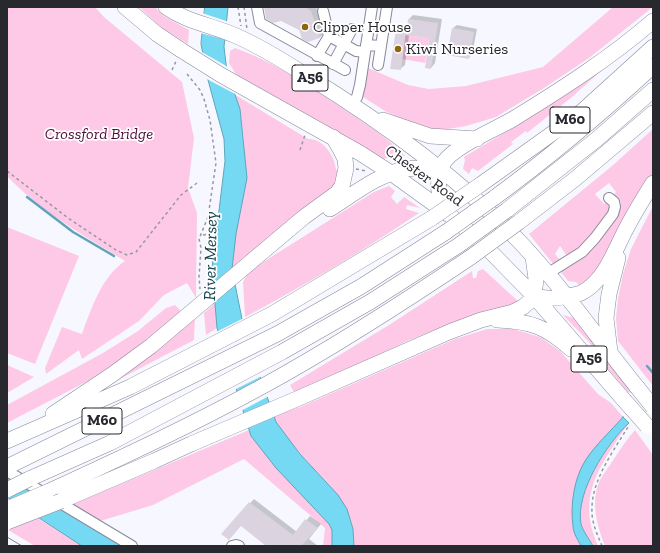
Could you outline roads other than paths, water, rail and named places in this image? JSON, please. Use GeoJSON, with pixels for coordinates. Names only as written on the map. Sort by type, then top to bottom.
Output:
{"type":"FeatureCollection","features":[{"type":"Feature","properties":{"kind":"highway","name":"Chester Road"},"geometry":{"type":"LineString","coordinates":[[125,7],[134,12],[157,34],[181,50],[221,75],[333,137],[391,173],[452,217],[480,241],[533,295],[650,429]]}},
{"type":"Feature","properties":{"kind":"highway","name":"Chester Road"},"geometry":{"type":"LineString","coordinates":[[169,10],[194,22],[235,35],[304,74],[365,114],[440,170],[492,213],[533,257],[653,407]]}},
{"type":"Feature","properties":{"kind":"highway","name":"M60"},"geometry":{"type":"LineString","coordinates":[[440,170],[443,163],[453,153],[502,126],[579,78],[608,58],[653,21]]}},
{"type":"Feature","properties":{"kind":"highway","name":"M60"},"geometry":{"type":"LineString","coordinates":[[12,439],[105,399],[272,314],[432,218],[578,114],[653,47]]}},
{"type":"Feature","properties":{"kind":"highway","name":"M60"},"geometry":{"type":"LineString","coordinates":[[8,468],[277,334],[362,286],[446,232],[538,165],[582,129],[653,66]]}},
{"type":"Feature","properties":{"kind":"highway","name":"M60"},"geometry":{"type":"LineString","coordinates":[[7,490],[110,443],[282,352],[370,302],[459,244],[507,210],[597,139],[653,90]]}},
{"type":"Feature","properties":{"kind":"highway","name":"M60"},"geometry":{"type":"LineString","coordinates":[[7,522],[287,373],[402,303],[471,257],[519,222],[575,179],[653,113]]}},
{"type":"Feature","properties":{"kind":"highway"},"geometry":{"type":"LineString","coordinates":[[365,114],[434,137],[477,139]]}},
{"type":"Feature","properties":{"kind":"highway","name":"M60"},"geometry":{"type":"LineString","coordinates":[[12,439],[113,374],[151,346],[304,216],[337,193],[342,186],[346,172],[344,159],[333,137]]}},
{"type":"Feature","properties":{"kind":"highway"},"geometry":{"type":"LineString","coordinates":[[391,173],[408,169],[440,170]]}},
{"type":"Feature","properties":{"kind":"highway","name":"A56"},"geometry":{"type":"LineString","coordinates":[[440,170],[437,188],[452,217]]}},
{"type":"Feature","properties":{"kind":"highway","name":"M60"},"geometry":{"type":"LineString","coordinates":[[258,256],[372,182],[391,173]]}},
{"type":"Feature","properties":{"kind":"highway"},"geometry":{"type":"LineString","coordinates":[[533,257],[536,279],[536,287],[533,295],[550,299],[581,293],[595,282],[605,268],[634,214],[653,184]]}},
{"type":"Feature","properties":{"kind":"highway"},"geometry":{"type":"LineString","coordinates":[[610,354],[606,318],[614,269],[623,244],[653,184]]}},
{"type":"Feature","properties":{"kind":"highway","name":"M60"},"geometry":{"type":"LineString","coordinates":[[7,515],[54,496],[154,462],[191,444],[449,332],[481,320],[513,312],[523,307],[530,301],[533,295]]}},
{"type":"Feature","properties":{"kind":"highway","name":"M60"},"geometry":{"type":"LineString","coordinates":[[481,320],[527,322],[545,329],[557,337],[624,400]]}},
{"type":"Feature","properties":{"kind":"highway","name":"M60"},"geometry":{"type":"LineString","coordinates":[[7,509],[54,496]]}},
{"type":"Feature","properties":{"kind":"street"},"geometry":{"type":"LineString","coordinates":[[257,7],[260,23],[317,56],[345,70]]}},
{"type":"Feature","properties":{"kind":"street"},"geometry":{"type":"LineString","coordinates":[[352,105],[357,96],[360,85],[372,7]]}},
{"type":"Feature","properties":{"kind":"street"},"geometry":{"type":"LineString","coordinates":[[378,65],[387,7]]}},
{"type":"Feature","properties":{"kind":"street"},"geometry":{"type":"LineString","coordinates":[[317,56],[329,36],[323,11]]}},
{"type":"Feature","properties":{"kind":"street"},"geometry":{"type":"LineString","coordinates":[[333,64],[352,29]]}},
{"type":"Feature","properties":{"kind":"street"},"geometry":{"type":"LineString","coordinates":[[329,36],[356,51],[381,46]]}},
{"type":"Feature","properties":{"kind":"street"},"geometry":{"type":"LineString","coordinates":[[547,274],[582,252],[595,238],[612,214],[615,207],[614,202],[609,198]]}},
{"type":"Feature","properties":{"kind":"street"},"geometry":{"type":"LineString","coordinates":[[8,468],[132,546]]}},
{"type":"Feature","properties":{"kind":"street"},"geometry":{"type":"LineString","coordinates":[[232,546],[239,546]]}},
{"type":"Feature","properties":{"kind":"water"},"geometry":{"type":"Polygon","coordinates":[[[205,7],[228,7],[224,47],[227,72],[240,109],[247,178],[236,234],[232,269],[245,334],[276,422],[300,454],[338,495],[347,509],[353,529],[354,546],[332,546],[332,530],[329,524],[276,468],[251,436],[217,328],[212,268],[225,161],[224,139],[208,80],[201,44],[205,7]]]}},
{"type":"Feature","properties":{"kind":"water"},"geometry":{"type":"Polygon","coordinates":[[[623,417],[629,423],[611,443],[594,469],[583,498],[580,512],[581,524],[593,546],[581,546],[574,531],[572,518],[574,492],[578,476],[589,455],[623,417]]]}},
{"type":"Feature","properties":{"kind":"water"},"geometry":{"type":"Polygon","coordinates":[[[7,474],[126,546],[82,546],[7,497],[7,474]]]}},
{"type":"Feature","properties":{"kind":"waterway"},"geometry":{"type":"LineString","coordinates":[[27,197],[73,232],[114,256]]}},
{"type":"Feature","properties":{"kind":"waterway","name":"River Mersey"},"geometry":{"type":"LineString","coordinates":[[209,234],[218,230]]}},
{"type":"Feature","properties":{"kind":"waterway"},"geometry":{"type":"LineString","coordinates":[[647,366],[653,373]]}},
{"type":"Feature","properties":{"kind":"tram line"},"geometry":{"type":"LineString","coordinates":[[7,537],[22,546]]}},
{"type":"Feature","properties":{"kind":"place","name":"Clipper House"},"geometry":{"type":"Point","coordinates":[305,27]}},
{"type":"Feature","properties":{"kind":"place","name":"Kiwi Nurseries"},"geometry":{"type":"Point","coordinates":[398,49]}},
{"type":"Feature","properties":{"kind":"park label","name":"Crossford Bridge"},"geometry":{"type":"Point","coordinates":[99,134]}}]}
